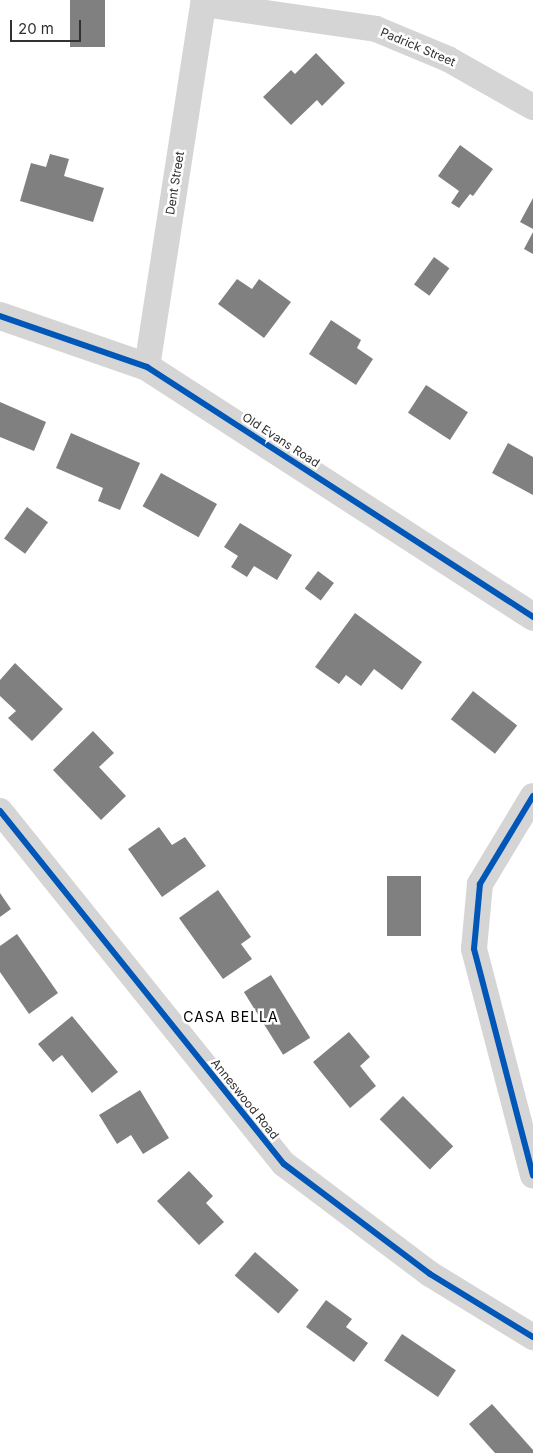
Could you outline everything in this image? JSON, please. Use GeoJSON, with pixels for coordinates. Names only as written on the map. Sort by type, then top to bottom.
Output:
{"type":"FeatureCollection","features":[{"type":"Feature","properties":{"kind":"street","name":"Padrick Street"},"geometry":{"type":"LineString","coordinates":[[203,2],[376,29],[448,59],[533,108]]}},
{"type":"Feature","properties":{"kind":"street","name":"Dent Street"},"geometry":{"type":"LineString","coordinates":[[147,367],[203,2]]}},
{"type":"Feature","properties":{"kind":"street","name":"Old Evans Road"},"geometry":{"type":"LineString","coordinates":[[0,316],[147,367],[533,617]]}},
{"type":"Feature","properties":{"kind":"street"},"geometry":{"type":"LineString","coordinates":[[533,796],[480,884],[474,948],[533,1175]]}},
{"type":"Feature","properties":{"kind":"street","name":"Anneswood Road"},"geometry":{"type":"LineString","coordinates":[[0,811],[284,1164],[430,1274],[533,1337]]}},
{"type":"Feature","properties":{"kind":"building"},"geometry":{"type":"Polygon","coordinates":[[[70,0],[105,0],[105,47],[70,47],[70,0]]]}},
{"type":"Feature","properties":{"kind":"building"},"geometry":{"type":"Polygon","coordinates":[[[316,53],[345,83],[322,106],[317,100],[291,125],[263,97],[291,70],[295,74],[316,53]]]}},
{"type":"Feature","properties":{"kind":"building"},"geometry":{"type":"Polygon","coordinates":[[[460,145],[493,169],[473,196],[470,194],[459,208],[451,203],[459,191],[438,176],[460,145]]]}},
{"type":"Feature","properties":{"kind":"building"},"geometry":{"type":"Polygon","coordinates":[[[50,154],[69,159],[64,176],[104,188],[93,222],[20,201],[31,163],[46,167],[50,154]]]}},
{"type":"Feature","properties":{"kind":"building"},"geometry":{"type":"Polygon","coordinates":[[[533,198],[533,229],[520,222],[533,198]]]}},
{"type":"Feature","properties":{"kind":"building"},"geometry":{"type":"Polygon","coordinates":[[[533,232],[533,254],[524,249],[533,232]]]}},
{"type":"Feature","properties":{"kind":"building"},"geometry":{"type":"Polygon","coordinates":[[[434,257],[449,268],[429,296],[414,285],[434,257]]]}},
{"type":"Feature","properties":{"kind":"building"},"geometry":{"type":"Polygon","coordinates":[[[237,279],[252,289],[259,279],[291,302],[264,338],[218,304],[237,279]]]}},
{"type":"Feature","properties":{"kind":"building"},"geometry":{"type":"Polygon","coordinates":[[[331,320],[361,340],[357,348],[373,359],[356,385],[309,354],[331,320]]]}},
{"type":"Feature","properties":{"kind":"building"},"geometry":{"type":"Polygon","coordinates":[[[426,385],[468,412],[450,440],[408,413],[426,385]]]}},
{"type":"Feature","properties":{"kind":"building"},"geometry":{"type":"Polygon","coordinates":[[[0,402],[46,422],[34,451],[0,437],[0,402]]]}},
{"type":"Feature","properties":{"kind":"building"},"geometry":{"type":"Polygon","coordinates":[[[71,433],[140,463],[120,510],[98,501],[103,488],[56,468],[71,433]]]}},
{"type":"Feature","properties":{"kind":"building"},"geometry":{"type":"Polygon","coordinates":[[[508,443],[533,457],[533,495],[492,473],[508,443]]]}},
{"type":"Feature","properties":{"kind":"building"},"geometry":{"type":"Polygon","coordinates":[[[161,473],[217,504],[199,537],[143,506],[161,473]]]}},
{"type":"Feature","properties":{"kind":"building"},"geometry":{"type":"Polygon","coordinates":[[[27,507],[48,522],[25,554],[4,539],[27,507]]]}},
{"type":"Feature","properties":{"kind":"building"},"geometry":{"type":"Polygon","coordinates":[[[240,523],[292,555],[277,580],[254,566],[247,577],[231,567],[238,556],[224,547],[240,523]]]}},
{"type":"Feature","properties":{"kind":"building"},"geometry":{"type":"Polygon","coordinates":[[[318,571],[334,583],[321,601],[305,589],[318,571]]]}},
{"type":"Feature","properties":{"kind":"building"},"geometry":{"type":"Polygon","coordinates":[[[355,613],[422,662],[402,690],[374,669],[361,686],[346,675],[339,684],[315,667],[355,613]]]}},
{"type":"Feature","properties":{"kind":"building"},"geometry":{"type":"Polygon","coordinates":[[[15,663],[63,709],[32,741],[8,718],[16,711],[0,696],[0,680],[15,663]]]}},
{"type":"Feature","properties":{"kind":"building"},"geometry":{"type":"Polygon","coordinates":[[[473,691],[517,725],[495,754],[451,719],[473,691]]]}},
{"type":"Feature","properties":{"kind":"building"},"geometry":{"type":"Polygon","coordinates":[[[93,731],[114,753],[99,767],[126,796],[101,820],[53,770],[93,731]]]}},
{"type":"Feature","properties":{"kind":"building"},"geometry":{"type":"Polygon","coordinates":[[[159,827],[172,845],[185,837],[206,866],[162,897],[128,849],[159,827]]]}},
{"type":"Feature","properties":{"kind":"building"},"geometry":{"type":"Polygon","coordinates":[[[387,876],[421,876],[421,936],[387,936],[387,876]]]}},
{"type":"Feature","properties":{"kind":"building"},"geometry":{"type":"Polygon","coordinates":[[[218,890],[251,937],[241,944],[252,959],[223,979],[179,918],[218,890]]]}},
{"type":"Feature","properties":{"kind":"building"},"geometry":{"type":"Polygon","coordinates":[[[0,893],[11,909],[0,917],[0,893]]]}},
{"type":"Feature","properties":{"kind":"building"},"geometry":{"type":"Polygon","coordinates":[[[17,934],[58,993],[29,1014],[0,972],[0,946],[17,934]]]}},
{"type":"Feature","properties":{"kind":"building"},"geometry":{"type":"Polygon","coordinates":[[[271,975],[310,1038],[283,1055],[244,992],[271,975]]]}},
{"type":"Feature","properties":{"kind":"building"},"geometry":{"type":"Polygon","coordinates":[[[72,1016],[118,1072],[92,1093],[62,1055],[53,1062],[38,1044],[72,1016]]]}},
{"type":"Feature","properties":{"kind":"building"},"geometry":{"type":"Polygon","coordinates":[[[349,1032],[370,1057],[360,1066],[376,1086],[350,1108],[313,1062],[349,1032]]]}},
{"type":"Feature","properties":{"kind":"building"},"geometry":{"type":"Polygon","coordinates":[[[140,1090],[169,1138],[143,1154],[131,1135],[117,1144],[99,1115],[140,1090]]]}},
{"type":"Feature","properties":{"kind":"building"},"geometry":{"type":"Polygon","coordinates":[[[403,1096],[453,1146],[430,1170],[380,1119],[403,1096]]]}},
{"type":"Feature","properties":{"kind":"building"},"geometry":{"type":"Polygon","coordinates":[[[189,1171],[213,1196],[206,1203],[224,1222],[199,1245],[157,1201],[189,1171]]]}},
{"type":"Feature","properties":{"kind":"building"},"geometry":{"type":"Polygon","coordinates":[[[255,1252],[299,1290],[278,1313],[235,1275],[255,1252]]]}},
{"type":"Feature","properties":{"kind":"building"},"geometry":{"type":"Polygon","coordinates":[[[326,1300],[352,1319],[346,1327],[368,1343],[354,1362],[306,1327],[326,1300]]]}},
{"type":"Feature","properties":{"kind":"building"},"geometry":{"type":"Polygon","coordinates":[[[402,1334],[456,1370],[438,1397],[384,1361],[402,1334]]]}},
{"type":"Feature","properties":{"kind":"building"},"geometry":{"type":"Polygon","coordinates":[[[492,1404],[533,1450],[533,1453],[495,1453],[469,1424],[492,1404]]]}},
{"type":"Feature","properties":{"kind":"cycle path"},"geometry":{"type":"LineString","coordinates":[[0,316],[147,367],[533,617]]}},
{"type":"Feature","properties":{"kind":"cycle path"},"geometry":{"type":"LineString","coordinates":[[533,796],[480,884],[474,949],[533,1175]]}},
{"type":"Feature","properties":{"kind":"cycle path"},"geometry":{"type":"LineString","coordinates":[[0,811],[284,1164],[430,1274],[533,1337]]}},
{"type":"Feature","properties":{"kind":"district","name":"CASA BELLA"},"geometry":{"type":"Point","coordinates":[231,1017]}}]}
